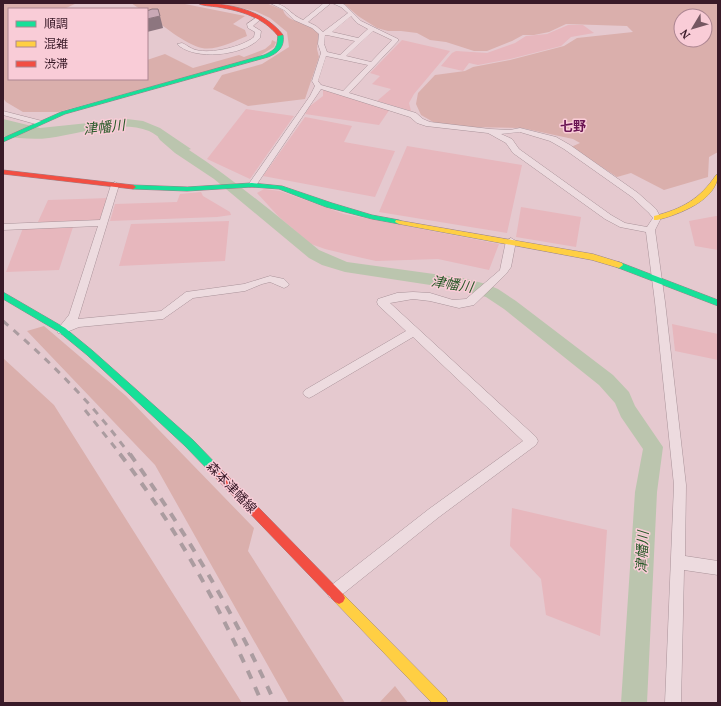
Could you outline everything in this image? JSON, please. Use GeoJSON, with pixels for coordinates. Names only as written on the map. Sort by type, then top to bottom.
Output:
{"type":"FeatureCollection","features":[{"type":"Feature","properties":{"kind":"street"},"geometry":{"type":"LineString","coordinates":[[3,140],[63,113],[241,64],[270,54],[280,47],[282,39],[280,33],[259,18],[244,12],[199,3]]}},
{"type":"Feature","properties":{"kind":"street"},"geometry":{"type":"LineString","coordinates":[[273,3],[286,9],[292,16],[324,34],[359,40]]}},
{"type":"Feature","properties":{"kind":"street"},"geometry":{"type":"LineString","coordinates":[[304,22],[328,3]]}},
{"type":"Feature","properties":{"kind":"street"},"geometry":{"type":"LineString","coordinates":[[335,3],[344,6],[358,21],[372,29],[383,32],[396,40],[345,93]]}},
{"type":"Feature","properties":{"kind":"street"},"geometry":{"type":"LineString","coordinates":[[351,13],[324,34],[320,41],[320,47],[324,53],[372,64]]}},
{"type":"Feature","properties":{"kind":"street"},"geometry":{"type":"LineString","coordinates":[[180,44],[192,51],[208,54],[217,53],[251,43],[257,38],[258,31],[250,27],[250,24],[259,18]]}},
{"type":"Feature","properties":{"kind":"street"},"geometry":{"type":"LineString","coordinates":[[341,57],[372,29]]}},
{"type":"Feature","properties":{"kind":"street"},"geometry":{"type":"LineString","coordinates":[[324,53],[315,81],[319,86],[413,115],[420,121],[429,124],[490,131],[510,132],[520,130],[553,139],[635,195],[653,211],[657,218]]}},
{"type":"Feature","properties":{"kind":"street"},"geometry":{"type":"LineString","coordinates":[[252,185],[314,96],[319,86]]}},
{"type":"Feature","properties":{"kind":"street"},"geometry":{"type":"LineString","coordinates":[[3,113],[39,123]]}},
{"type":"Feature","properties":{"kind":"street"},"geometry":{"type":"LineString","coordinates":[[490,131],[509,141],[516,151],[608,217],[623,225],[650,230]]}},
{"type":"Feature","properties":{"kind":"street"},"geometry":{"type":"LineString","coordinates":[[3,172],[115,185],[187,189],[252,185],[280,187],[329,205],[372,217],[511,241],[599,259],[617,264],[718,303]]}},
{"type":"Feature","properties":{"kind":"street"},"geometry":{"type":"LineString","coordinates":[[673,703],[680,485],[674,420],[650,230],[657,218],[670,214],[693,203],[715,185],[718,176]]}},
{"type":"Feature","properties":{"kind":"street"},"geometry":{"type":"LineString","coordinates":[[62,330],[74,317],[115,185]]}},
{"type":"Feature","properties":{"kind":"street"},"geometry":{"type":"LineString","coordinates":[[3,227],[104,223]]}},
{"type":"Feature","properties":{"kind":"street"},"geometry":{"type":"LineString","coordinates":[[334,592],[434,512],[532,441],[382,302],[394,297],[409,295],[426,296],[460,305],[470,302],[497,278],[506,267],[511,241]]}},
{"type":"Feature","properties":{"kind":"street"},"geometry":{"type":"LineString","coordinates":[[62,330],[78,323],[163,315],[190,295],[245,287],[270,279],[280,281],[284,284]]}},
{"type":"Feature","properties":{"kind":"street","name":"森本津幡線"},"geometry":{"type":"LineString","coordinates":[[3,295],[62,330],[90,353],[189,443],[441,703]]}},
{"type":"Feature","properties":{"kind":"street"},"geometry":{"type":"LineString","coordinates":[[309,393],[414,331]]}},
{"type":"Feature","properties":{"kind":"street"},"geometry":{"type":"LineString","coordinates":[[678,562],[718,568]]}},
{"type":"Feature","properties":{"kind":"shaded area"},"geometry":{"type":"Polygon","coordinates":[[[3,3],[77,3],[66,8],[8,8],[8,80],[148,80],[148,60],[165,54],[193,68],[239,55],[244,57],[265,49],[271,44],[272,40],[276,42],[274,47],[256,58],[58,112],[23,112],[6,102],[3,98],[3,3]]]}},
{"type":"Feature","properties":{"kind":"shaded area"},"geometry":{"type":"Polygon","coordinates":[[[131,3],[180,3],[245,16],[233,24],[245,30],[247,36],[219,47],[207,49],[202,48],[189,43],[174,34],[148,15],[148,8],[138,8],[131,3]]]}},
{"type":"Feature","properties":{"kind":"shaded area"},"geometry":{"type":"Polygon","coordinates":[[[214,3],[266,3],[283,10],[289,18],[319,32],[317,49],[319,57],[305,99],[248,106],[213,89],[222,75],[262,64],[289,47],[287,32],[270,18],[255,11],[214,3]]]}},
{"type":"Feature","properties":{"kind":"shaded area"},"geometry":{"type":"Polygon","coordinates":[[[343,3],[718,3],[718,152],[709,157],[708,177],[664,190],[631,173],[617,177],[571,147],[580,143],[573,139],[522,128],[469,127],[435,123],[421,115],[416,104],[418,93],[435,75],[465,71],[473,67],[510,60],[564,46],[577,38],[633,32],[627,26],[566,24],[549,32],[534,35],[523,35],[487,51],[474,51],[446,42],[430,40],[417,33],[388,31],[377,28],[358,16],[343,3]]]}},
{"type":"Feature","properties":{"kind":"shaded area"},"geometry":{"type":"Polygon","coordinates":[[[568,25],[583,25],[594,33],[571,37],[561,46],[510,59],[478,65],[469,63],[463,71],[441,66],[452,53],[456,51],[487,53],[515,43],[526,36],[547,34],[568,25]]]}},
{"type":"Feature","properties":{"kind":"shaded area"},"geometry":{"type":"Polygon","coordinates":[[[402,40],[450,51],[414,94],[409,103],[411,111],[377,101],[391,89],[372,84],[380,76],[370,73],[402,40]]]}},
{"type":"Feature","properties":{"kind":"shaded area"},"geometry":{"type":"Polygon","coordinates":[[[323,89],[390,109],[379,125],[305,114],[310,106],[323,96],[323,89]]]}},
{"type":"Feature","properties":{"kind":"shaded area"},"geometry":{"type":"Polygon","coordinates":[[[246,109],[294,116],[250,179],[207,159],[246,109]]]}},
{"type":"Feature","properties":{"kind":"shaded area"},"geometry":{"type":"Polygon","coordinates":[[[305,117],[352,126],[344,142],[395,151],[375,197],[263,176],[305,117]]]}},
{"type":"Feature","properties":{"kind":"shaded area"},"geometry":{"type":"Polygon","coordinates":[[[407,146],[522,165],[507,233],[379,212],[407,146]]]}},
{"type":"Feature","properties":{"kind":"shaded area"},"geometry":{"type":"Polygon","coordinates":[[[264,189],[280,191],[344,214],[499,244],[489,270],[438,259],[376,261],[358,257],[311,244],[279,217],[257,193],[264,189]]]}},
{"type":"Feature","properties":{"kind":"shaded area"},"geometry":{"type":"Polygon","coordinates":[[[201,192],[203,196],[230,212],[231,215],[217,217],[110,221],[115,204],[177,202],[180,194],[201,192]]]}},
{"type":"Feature","properties":{"kind":"shaded area"},"geometry":{"type":"Polygon","coordinates":[[[109,198],[103,219],[99,222],[37,224],[48,200],[109,198]]]}},
{"type":"Feature","properties":{"kind":"shaded area"},"geometry":{"type":"Polygon","coordinates":[[[521,207],[581,217],[576,247],[516,237],[521,207]]]}},
{"type":"Feature","properties":{"kind":"shaded area"},"geometry":{"type":"Polygon","coordinates":[[[718,216],[718,250],[695,246],[689,221],[718,216]]]}},
{"type":"Feature","properties":{"kind":"shaded area"},"geometry":{"type":"Polygon","coordinates":[[[229,221],[225,261],[119,266],[131,224],[229,221]]]}},
{"type":"Feature","properties":{"kind":"shaded area"},"geometry":{"type":"Polygon","coordinates":[[[73,227],[59,270],[6,272],[23,228],[73,227]]]}},
{"type":"Feature","properties":{"kind":"shaded area"},"geometry":{"type":"Polygon","coordinates":[[[672,324],[718,334],[718,360],[675,351],[672,324]]]}},
{"type":"Feature","properties":{"kind":"shaded area"},"geometry":{"type":"Polygon","coordinates":[[[44,326],[126,396],[254,528],[248,551],[345,703],[289,703],[155,465],[27,331],[44,326]]]}},
{"type":"Feature","properties":{"kind":"shaded area"},"geometry":{"type":"Polygon","coordinates":[[[3,358],[54,405],[242,703],[3,703],[3,358]]]}},
{"type":"Feature","properties":{"kind":"shaded area"},"geometry":{"type":"Polygon","coordinates":[[[512,508],[607,530],[600,636],[546,615],[541,579],[510,546],[512,508]]]}},
{"type":"Feature","properties":{"kind":"shaded area"},"geometry":{"type":"Polygon","coordinates":[[[395,686],[408,703],[379,703],[395,686]]]}},
{"type":"Feature","properties":{"kind":"water"},"geometry":{"type":"Polygon","coordinates":[[[3,119],[40,128],[127,119],[143,121],[160,128],[191,149],[177,154],[153,133],[138,128],[125,126],[99,128],[43,139],[3,136],[3,119]]]}},
{"type":"Feature","properties":{"kind":"building"},"geometry":{"type":"Polygon","coordinates":[[[158,9],[160,16],[148,19],[148,11],[158,9]]]}},
{"type":"Feature","properties":{"kind":"waterway","name":"津幡川"},"geometry":{"type":"LineString","coordinates":[[164,137],[180,150],[219,176],[314,254],[345,267],[463,284],[480,288],[492,293],[510,305],[606,380],[622,398],[628,411],[653,447],[646,492],[634,703]]}},
{"type":"Feature","properties":{"kind":"railway"},"geometry":{"type":"LineString","coordinates":[[3,321],[71,384],[102,419],[130,455]]}},
{"type":"Feature","properties":{"kind":"railway"},"geometry":{"type":"LineString","coordinates":[[85,410],[121,455]]}},
{"type":"Feature","properties":{"kind":"railway"},"geometry":{"type":"LineString","coordinates":[[120,454],[162,513],[199,574],[232,637],[262,703]]}},
{"type":"Feature","properties":{"kind":"railway"},"geometry":{"type":"LineString","coordinates":[[130,454],[151,483],[190,544],[226,606],[260,670],[275,703]]}},
{"type":"Feature","properties":{"kind":"traffic: fast"},"geometry":{"type":"LineString","coordinates":[[3,140],[63,113],[266,56],[273,53],[278,48],[281,42],[280,35]]}},
{"type":"Feature","properties":{"kind":"traffic: fast"},"geometry":{"type":"LineString","coordinates":[[133,187],[187,189],[252,185],[280,187],[329,205],[372,217],[399,222]]}},
{"type":"Feature","properties":{"kind":"traffic: fast"},"geometry":{"type":"LineString","coordinates":[[619,265],[718,303]]}},
{"type":"Feature","properties":{"kind":"traffic: fast"},"geometry":{"type":"LineString","coordinates":[[3,295],[62,330],[90,353],[189,443],[218,473]]}},
{"type":"Feature","properties":{"kind":"traffic: slow"},"geometry":{"type":"LineString","coordinates":[[657,218],[684,208],[700,198],[718,176]]}},
{"type":"Feature","properties":{"kind":"traffic: slow"},"geometry":{"type":"LineString","coordinates":[[399,222],[593,257],[619,265]]}},
{"type":"Feature","properties":{"kind":"traffic: slow"},"geometry":{"type":"LineString","coordinates":[[339,598],[441,703]]}},
{"type":"Feature","properties":{"kind":"traffic: jam"},"geometry":{"type":"LineString","coordinates":[[199,3],[232,8],[255,15],[274,27],[280,35]]}},
{"type":"Feature","properties":{"kind":"traffic: jam"},"geometry":{"type":"LineString","coordinates":[[3,172],[133,187]]}},
{"type":"Feature","properties":{"kind":"traffic: jam"},"geometry":{"type":"LineString","coordinates":[[218,473],[339,598]]}},
{"type":"Feature","properties":{"kind":"district","name":"七野"},"geometry":{"type":"Point","coordinates":[573,126]}}]}
